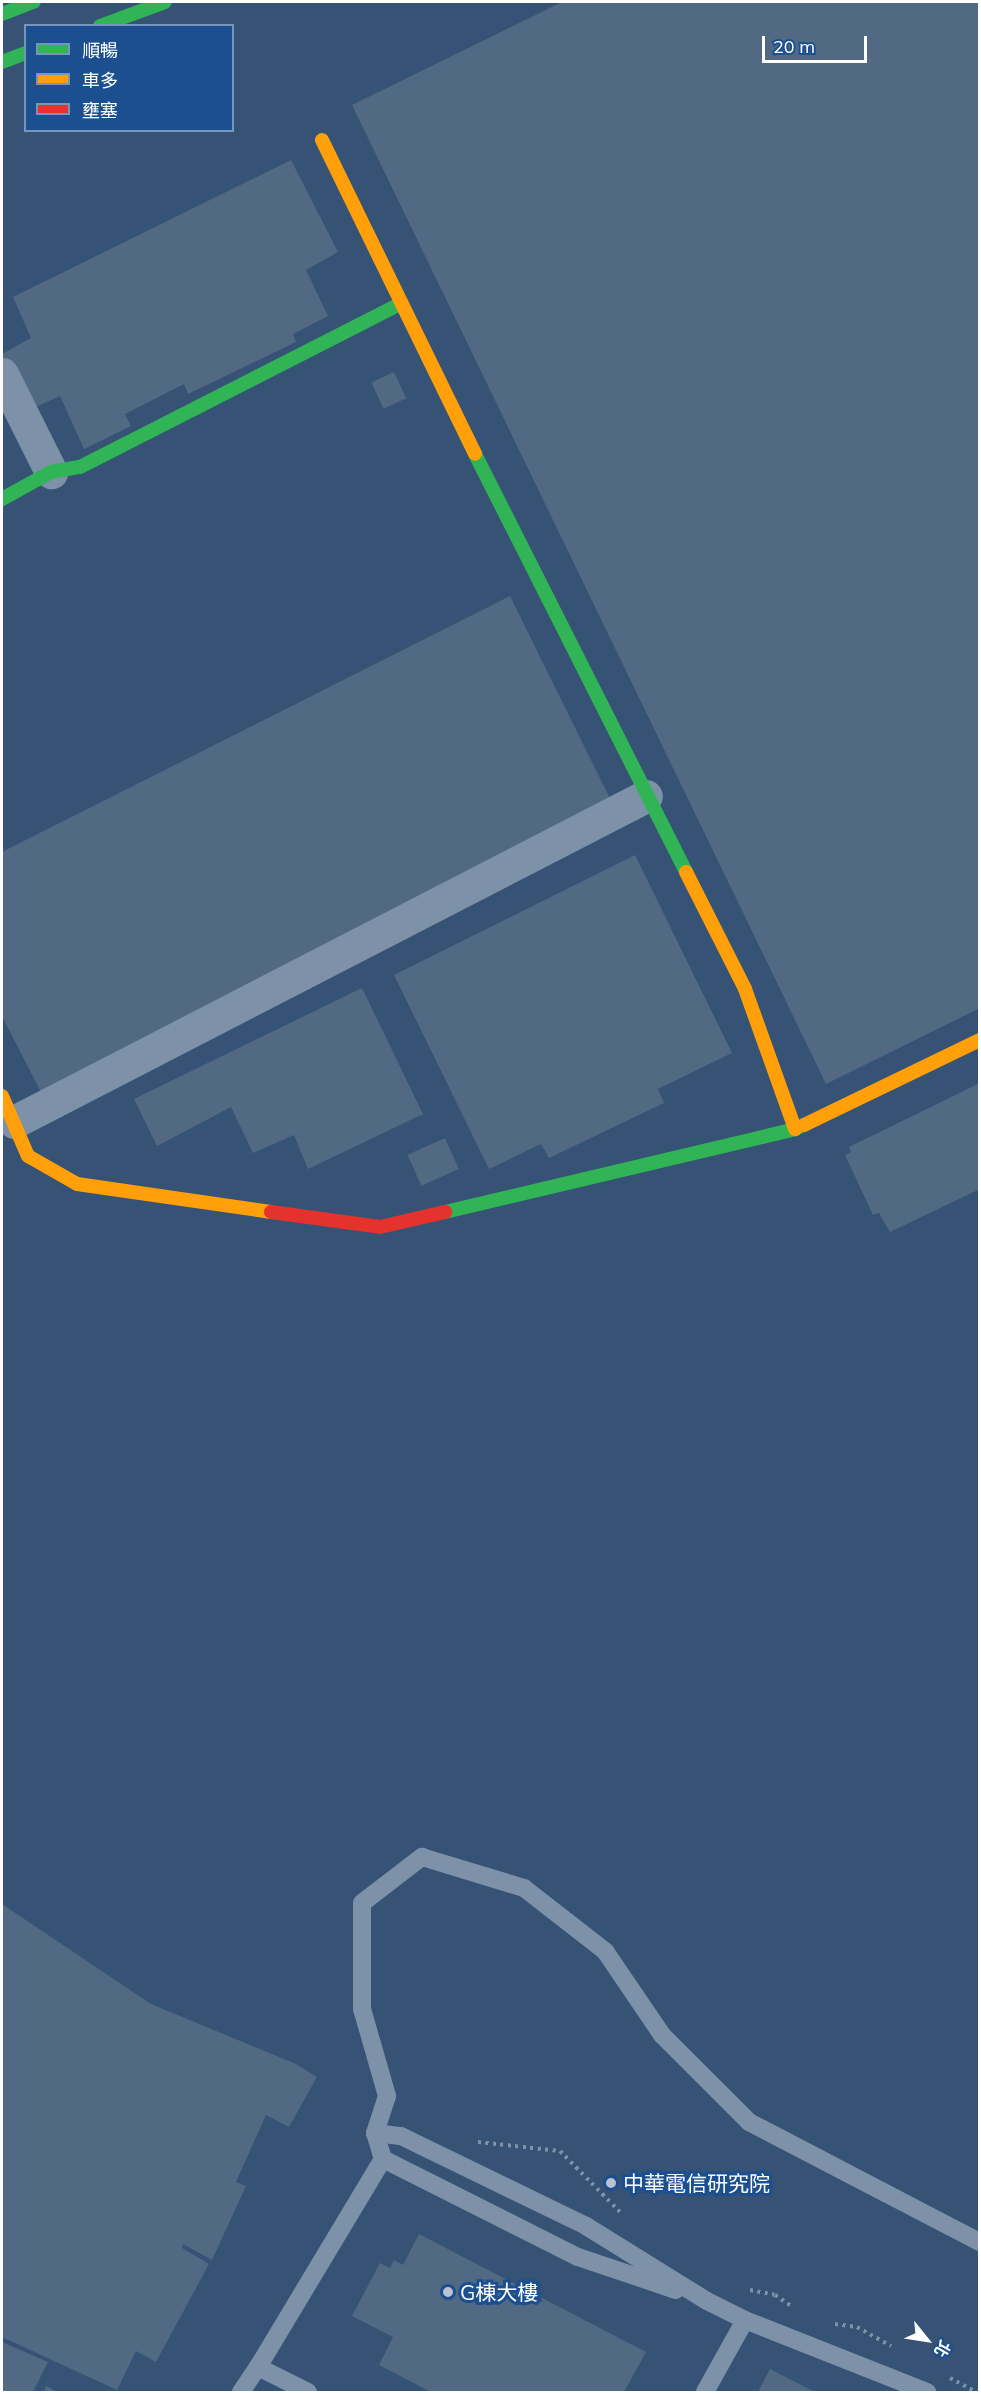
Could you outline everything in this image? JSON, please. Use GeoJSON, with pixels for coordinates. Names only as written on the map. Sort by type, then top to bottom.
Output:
{"type":"FeatureCollection","features":[{"type":"Feature","properties":{"kind":"main road"},"geometry":{"type":"LineString","coordinates":[[2,14],[34,2]]}},
{"type":"Feature","properties":{"kind":"main road"},"geometry":{"type":"LineString","coordinates":[[105,24],[165,2]]}},
{"type":"Feature","properties":{"kind":"main road"},"geometry":{"type":"LineString","coordinates":[[2,62],[24,54]]}},
{"type":"Feature","properties":{"kind":"main road"},"geometry":{"type":"LineString","coordinates":[[322,140],[400,304],[745,989],[795,1129]]}},
{"type":"Feature","properties":{"kind":"main road"},"geometry":{"type":"LineString","coordinates":[[2,499],[51,472],[80,466],[400,304]]}},
{"type":"Feature","properties":{"kind":"main road"},"geometry":{"type":"LineString","coordinates":[[8,1109],[28,1156],[77,1184],[380,1227],[795,1129],[980,1040]]}},
{"type":"Feature","properties":{"kind":"street"},"geometry":{"type":"LineString","coordinates":[[2,375],[51,472]]}},
{"type":"Feature","properties":{"kind":"street"},"geometry":{"type":"LineString","coordinates":[[8,1109],[646,796]]}},
{"type":"Feature","properties":{"kind":"lane"},"geometry":{"type":"LineString","coordinates":[[708,2301],[578,2257],[383,2159],[375,2133],[387,2096],[362,2009],[362,1903],[422,1857],[524,1888],[605,1951],[662,2035],[749,2122],[980,2242]]}},
{"type":"Feature","properties":{"kind":"lane"},"geometry":{"type":"LineString","coordinates":[[375,2133],[401,2136],[586,2226],[708,2301],[745,2320],[927,2392]]}},
{"type":"Feature","properties":{"kind":"lane"},"geometry":{"type":"LineString","coordinates":[[241,2392],[383,2159]]}},
{"type":"Feature","properties":{"kind":"lane"},"geometry":{"type":"LineString","coordinates":[[705,2392],[745,2320]]}},
{"type":"Feature","properties":{"kind":"lane"},"geometry":{"type":"LineString","coordinates":[[258,2367],[308,2392]]}},
{"type":"Feature","properties":{"kind":"path"},"geometry":{"type":"LineString","coordinates":[[469,2141],[561,2151],[627,2218]]}},
{"type":"Feature","properties":{"kind":"path"},"geometry":{"type":"LineString","coordinates":[[741,2289],[775,2295],[799,2312]]}},
{"type":"Feature","properties":{"kind":"path"},"geometry":{"type":"LineString","coordinates":[[825,2323],[857,2327],[896,2349]]}},
{"type":"Feature","properties":{"kind":"path"},"geometry":{"type":"LineString","coordinates":[[946,2376],[976,2392]]}},
{"type":"Feature","properties":{"kind":"building"},"geometry":{"type":"Polygon","coordinates":[[[562,2],[980,2],[980,1008],[826,1084],[352,105],[562,2]]]}},
{"type":"Feature","properties":{"kind":"building"},"geometry":{"type":"Polygon","coordinates":[[[291,160],[338,252],[306,270],[328,316],[293,334],[296,342],[188,394],[184,384],[125,414],[131,426],[84,449],[60,396],[18,415],[2,376],[2,354],[31,338],[13,297],[291,160]]]}},
{"type":"Feature","properties":{"kind":"building"},"geometry":{"type":"Polygon","coordinates":[[[394,372],[406,398],[384,409],[371,383],[394,372]]]}},
{"type":"Feature","properties":{"kind":"building"},"geometry":{"type":"Polygon","coordinates":[[[510,596],[622,823],[51,1112],[2,1016],[2,852],[510,596]]]}},
{"type":"Feature","properties":{"kind":"building"},"geometry":{"type":"Polygon","coordinates":[[[635,855],[732,1053],[658,1089],[664,1103],[549,1158],[541,1144],[489,1169],[394,975],[635,855]]]}},
{"type":"Feature","properties":{"kind":"building"},"geometry":{"type":"Polygon","coordinates":[[[362,988],[423,1114],[308,1169],[294,1135],[253,1153],[231,1107],[157,1146],[134,1099],[362,988]]]}},
{"type":"Feature","properties":{"kind":"building"},"geometry":{"type":"Polygon","coordinates":[[[980,1083],[980,1189],[890,1232],[879,1213],[873,1215],[845,1155],[851,1152],[849,1147],[980,1083]]]}},
{"type":"Feature","properties":{"kind":"building"},"geometry":{"type":"Polygon","coordinates":[[[445,1138],[459,1169],[421,1186],[408,1155],[445,1138]]]}},
{"type":"Feature","properties":{"kind":"building"},"geometry":{"type":"Polygon","coordinates":[[[2,1904],[151,2004],[296,2064],[317,2077],[289,2127],[266,2115],[236,2182],[246,2186],[212,2260],[183,2244],[182,2248],[209,2264],[156,2362],[136,2351],[117,2390],[2,2337],[2,1904]]]}},
{"type":"Feature","properties":{"kind":"building","name":"G棟大樓"},"geometry":{"type":"Polygon","coordinates":[[[419,2234],[646,2352],[624,2392],[431,2392],[379,2365],[393,2337],[352,2316],[380,2263],[390,2268],[394,2260],[403,2265],[419,2234]]]}},
{"type":"Feature","properties":{"kind":"building"},"geometry":{"type":"Polygon","coordinates":[[[2,2342],[48,2362],[33,2392],[2,2392],[2,2342]]]}},
{"type":"Feature","properties":{"kind":"building"},"geometry":{"type":"Polygon","coordinates":[[[770,2369],[815,2392],[758,2392],[770,2369]]]}},
{"type":"Feature","properties":{"kind":"building"},"geometry":{"type":"Polygon","coordinates":[[[46,2386],[57,2392],[44,2392],[46,2386]]]}},
{"type":"Feature","properties":{"kind":"traffic: fast"},"geometry":{"type":"LineString","coordinates":[[2,14],[34,2]]}},
{"type":"Feature","properties":{"kind":"traffic: fast"},"geometry":{"type":"LineString","coordinates":[[105,24],[165,2]]}},
{"type":"Feature","properties":{"kind":"traffic: fast"},"geometry":{"type":"LineString","coordinates":[[2,62],[24,54]]}},
{"type":"Feature","properties":{"kind":"traffic: fast"},"geometry":{"type":"LineString","coordinates":[[2,499],[51,472],[80,467],[400,304]]}},
{"type":"Feature","properties":{"kind":"traffic: fast"},"geometry":{"type":"LineString","coordinates":[[475,454],[686,872]]}},
{"type":"Feature","properties":{"kind":"traffic: fast"},"geometry":{"type":"LineString","coordinates":[[445,1212],[804,1125]]}},
{"type":"Feature","properties":{"kind":"traffic: slow"},"geometry":{"type":"LineString","coordinates":[[322,140],[475,454]]}},
{"type":"Feature","properties":{"kind":"traffic: slow"},"geometry":{"type":"LineString","coordinates":[[686,872],[745,989],[795,1129]]}},
{"type":"Feature","properties":{"kind":"traffic: slow"},"geometry":{"type":"LineString","coordinates":[[804,1125],[980,1040]]}},
{"type":"Feature","properties":{"kind":"traffic: slow"},"geometry":{"type":"LineString","coordinates":[[2,1096],[28,1156],[77,1184],[271,1212]]}},
{"type":"Feature","properties":{"kind":"traffic: jam"},"geometry":{"type":"LineString","coordinates":[[271,1212],[380,1227],[445,1212]]}},
{"type":"Feature","properties":{"kind":"place","name":"中華電信研究院"},"geometry":{"type":"Point","coordinates":[611,2183]}},
{"type":"Feature","properties":{"kind":"place","name":"G棟大樓"},"geometry":{"type":"Point","coordinates":[448,2292]}}]}
